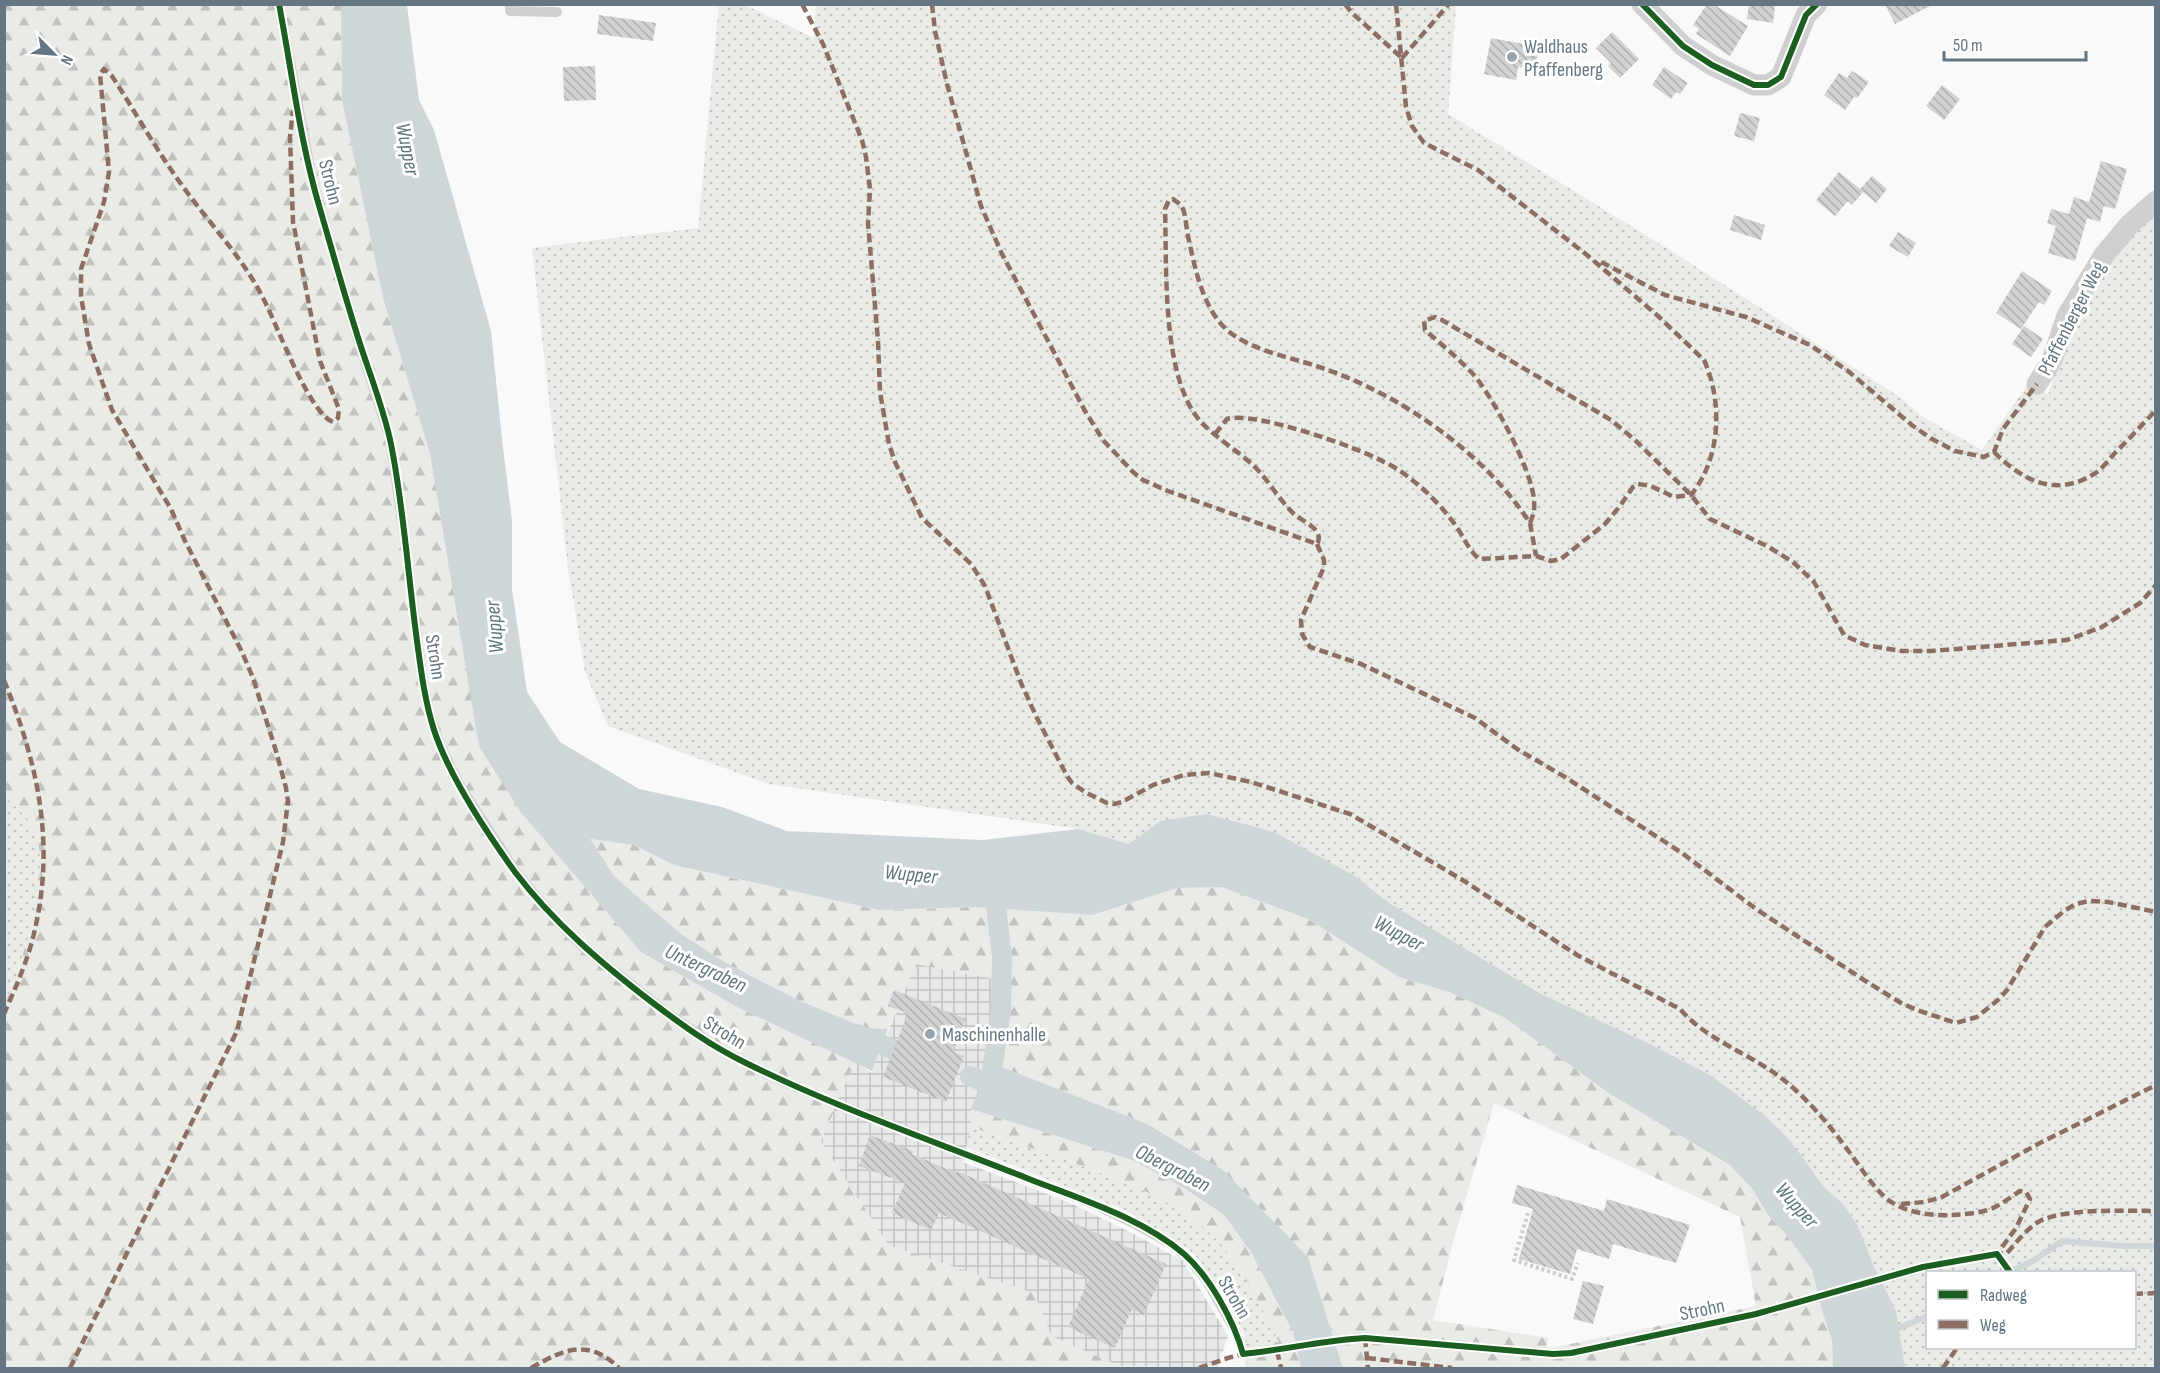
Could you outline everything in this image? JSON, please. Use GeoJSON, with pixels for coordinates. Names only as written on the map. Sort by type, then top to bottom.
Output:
{"type":"FeatureCollection","features":[{"type":"Feature","properties":{"kind":"street"},"geometry":{"type":"LineString","coordinates":[[1642,4],[1683,46],[1713,65],[1754,85],[1768,85],[1780,77],[1806,15],[1817,4]]}},
{"type":"Feature","properties":{"kind":"street","name":"Pfaffenberger Weg"},"geometry":{"type":"LineString","coordinates":[[2037,384],[2052,360],[2067,316],[2104,255],[2130,224],[2156,201]]}},
{"type":"Feature","properties":{"kind":"lane","name":"Strohn"},"geometry":{"type":"LineString","coordinates":[[279,4],[312,179],[390,439],[403,522],[422,678],[429,712],[442,752],[459,784],[515,871],[556,920],[582,946],[666,1012],[721,1050],[778,1079],[841,1106],[1094,1204],[1171,1244],[1198,1269],[1236,1332],[1244,1354],[1282,1350],[1340,1339],[1365,1338],[1553,1354],[1571,1353],[1781,1307],[1923,1267]]}},
{"type":"Feature","properties":{"kind":"lane"},"geometry":{"type":"LineString","coordinates":[[510,4],[510,12],[557,12]]}},
{"type":"Feature","properties":{"kind":"path"},"geometry":{"type":"LineString","coordinates":[[1528,1213],[1514,1260],[1572,1279],[1578,1263]]}},
{"type":"Feature","properties":{"kind":"shaded area"},"geometry":{"type":"Polygon","coordinates":[[[916,963],[1010,982],[976,1112],[971,1109],[971,1127],[963,1162],[1068,1202],[1183,1261],[1228,1336],[1217,1368],[1119,1366],[1051,1336],[1034,1293],[889,1246],[820,1141],[855,1061],[871,1073],[916,963]]]}},
{"type":"Feature","properties":{"kind":"green space"},"geometry":{"type":"Polygon","coordinates":[[[719,4],[745,5],[814,38],[816,5],[1456,5],[1448,114],[1665,247],[1898,396],[1923,417],[1982,450],[2031,380],[2048,395],[2073,319],[2112,253],[2155,210],[2155,1368],[1905,1368],[1896,1311],[1872,1262],[1858,1226],[1843,1204],[1822,1185],[1785,1135],[1764,1115],[1712,1076],[1646,1042],[1541,994],[1389,903],[1355,876],[1160,821],[1129,844],[1078,829],[769,784],[608,726],[585,672],[568,568],[532,248],[698,228],[719,4]]]}},
{"type":"Feature","properties":{"kind":"green space"},"geometry":{"type":"Polygon","coordinates":[[[5,5],[341,5],[342,100],[383,298],[430,454],[522,814],[641,952],[737,1007],[855,1061],[821,1141],[889,1246],[1034,1293],[1051,1336],[1119,1366],[1184,1368],[5,1368],[5,1004],[27,941],[38,890],[40,866],[39,844],[33,827],[4,796],[5,5]]]}},
{"type":"Feature","properties":{"kind":"green space"},"geometry":{"type":"Polygon","coordinates":[[[4,646],[54,831],[4,1050],[4,646]]]}},
{"type":"Feature","properties":{"kind":"green space"},"geometry":{"type":"Polygon","coordinates":[[[589,839],[634,845],[674,865],[879,910],[975,907],[1092,915],[1178,888],[1221,887],[1308,919],[1399,977],[1449,992],[1505,1018],[1610,1094],[1730,1165],[1753,1190],[1768,1215],[1785,1233],[1812,1270],[1832,1340],[1833,1368],[1343,1368],[1308,1257],[1147,1124],[989,1062],[1010,982],[916,964],[888,1029],[866,1028],[798,1000],[728,964],[681,934],[614,876],[589,839]],[[1494,1103],[1455,1235],[1433,1320],[1548,1338],[1546,1349],[1756,1306],[1740,1217],[1494,1103]]]}},
{"type":"Feature","properties":{"kind":"green space"},"geometry":{"type":"Polygon","coordinates":[[[971,1109],[1135,1161],[1184,1188],[1224,1215],[1251,1252],[1293,1332],[1301,1368],[1245,1368],[1246,1344],[1279,1342],[1235,1261],[1211,1234],[1193,1219],[1153,1195],[1110,1176],[971,1127],[971,1109]]]}},
{"type":"Feature","properties":{"kind":"green space"},"geometry":{"type":"Polygon","coordinates":[[[971,1127],[1132,1185],[1174,1206],[1193,1219],[1211,1234],[1235,1262],[1279,1342],[1246,1344],[1243,1331],[1210,1275],[1195,1255],[1178,1242],[1125,1210],[966,1147],[971,1127]]]}},
{"type":"Feature","properties":{"kind":"water","name":"Wupper"},"geometry":{"type":"Polygon","coordinates":[[[341,5],[407,5],[419,100],[434,130],[491,331],[512,521],[512,589],[527,692],[560,742],[639,789],[722,807],[787,831],[983,840],[1078,829],[1129,844],[1160,821],[1206,814],[1274,832],[1355,876],[1389,903],[1541,994],[1646,1042],[1712,1076],[1764,1115],[1785,1135],[1822,1185],[1843,1204],[1858,1226],[1872,1262],[1896,1311],[1905,1368],[1833,1368],[1832,1340],[1812,1270],[1785,1233],[1768,1215],[1753,1190],[1730,1165],[1610,1094],[1505,1018],[1449,992],[1399,977],[1308,919],[1221,887],[1178,888],[1092,915],[975,907],[879,910],[674,865],[634,845],[590,839],[614,876],[681,934],[728,964],[798,1000],[866,1028],[888,1029],[872,1071],[737,1007],[641,952],[522,814],[479,746],[430,454],[383,298],[342,100],[341,5]]]}},
{"type":"Feature","properties":{"kind":"water"},"geometry":{"type":"Polygon","coordinates":[[[989,1062],[1147,1124],[1223,1170],[1308,1257],[1343,1368],[1301,1368],[1293,1332],[1251,1252],[1224,1215],[1184,1188],[1135,1161],[971,1109],[989,1062]]]}},
{"type":"Feature","properties":{"kind":"building"},"geometry":{"type":"Polygon","coordinates":[[[1707,4],[1713,4],[1748,26],[1730,56],[1696,34],[1699,29],[1693,25],[1707,4]]]}},
{"type":"Feature","properties":{"kind":"building"},"geometry":{"type":"Polygon","coordinates":[[[1749,4],[1775,4],[1773,23],[1747,19],[1749,4]]]}},
{"type":"Feature","properties":{"kind":"building"},"geometry":{"type":"Polygon","coordinates":[[[1885,4],[1934,4],[1895,24],[1885,4]]]}},
{"type":"Feature","properties":{"kind":"building"},"geometry":{"type":"Polygon","coordinates":[[[599,15],[656,23],[653,41],[597,34],[599,15]]]}},
{"type":"Feature","properties":{"kind":"building"},"geometry":{"type":"Polygon","coordinates":[[[1612,32],[1639,59],[1620,78],[1608,66],[1611,63],[1596,48],[1612,32]]]}},
{"type":"Feature","properties":{"kind":"building","name":"Waldhaus Pfaffenberg"},"geometry":{"type":"Polygon","coordinates":[[[1491,38],[1539,47],[1535,70],[1518,67],[1516,80],[1484,74],[1491,38]]]}},
{"type":"Feature","properties":{"kind":"building"},"geometry":{"type":"Polygon","coordinates":[[[595,66],[596,100],[564,101],[563,67],[595,66]]]}},
{"type":"Feature","properties":{"kind":"building"},"geometry":{"type":"Polygon","coordinates":[[[1664,67],[1688,83],[1680,94],[1676,92],[1671,99],[1652,85],[1664,67]]]}},
{"type":"Feature","properties":{"kind":"building"},"geometry":{"type":"Polygon","coordinates":[[[1852,71],[1869,82],[1845,110],[1824,95],[1839,73],[1847,78],[1852,71]]]}},
{"type":"Feature","properties":{"kind":"building"},"geometry":{"type":"Polygon","coordinates":[[[1942,85],[1960,99],[1944,120],[1926,106],[1942,85]]]}},
{"type":"Feature","properties":{"kind":"building"},"geometry":{"type":"Polygon","coordinates":[[[1740,113],[1760,118],[1754,141],[1734,136],[1740,113]]]}},
{"type":"Feature","properties":{"kind":"building"},"geometry":{"type":"Polygon","coordinates":[[[2101,161],[2127,169],[2115,209],[2104,206],[2100,222],[2087,218],[2075,261],[2048,253],[2056,226],[2047,223],[2051,209],[2069,214],[2074,197],[2089,202],[2101,161]]]}},
{"type":"Feature","properties":{"kind":"building"},"geometry":{"type":"Polygon","coordinates":[[[1839,172],[1860,189],[1872,176],[1887,189],[1876,203],[1863,192],[1852,205],[1848,201],[1835,216],[1816,200],[1839,172]]]}},
{"type":"Feature","properties":{"kind":"building"},"geometry":{"type":"Polygon","coordinates":[[[1734,215],[1765,225],[1761,240],[1730,230],[1734,215]]]}},
{"type":"Feature","properties":{"kind":"building"},"geometry":{"type":"Polygon","coordinates":[[[1898,232],[1916,243],[1908,257],[1889,246],[1898,232]]]}},
{"type":"Feature","properties":{"kind":"building"},"geometry":{"type":"Polygon","coordinates":[[[2022,271],[2052,291],[2044,305],[2039,302],[2021,329],[1996,313],[2022,271]]]}},
{"type":"Feature","properties":{"kind":"building"},"geometry":{"type":"Polygon","coordinates":[[[2024,326],[2043,339],[2031,357],[2012,344],[2024,326]]]}},
{"type":"Feature","properties":{"kind":"building","name":"Maschinenhalle"},"geometry":{"type":"Polygon","coordinates":[[[894,990],[966,1019],[953,1052],[964,1056],[946,1102],[883,1077],[908,1013],[888,1006],[894,990]]]}},
{"type":"Feature","properties":{"kind":"building"},"geometry":{"type":"Polygon","coordinates":[[[870,1135],[913,1151],[912,1154],[956,1173],[957,1171],[1166,1264],[1144,1315],[1132,1309],[1115,1348],[1068,1327],[1089,1279],[939,1213],[931,1230],[892,1213],[905,1183],[859,1166],[870,1135]]]}},
{"type":"Feature","properties":{"kind":"building"},"geometry":{"type":"Polygon","coordinates":[[[1517,1185],[1604,1211],[1607,1199],[1690,1225],[1676,1263],[1613,1244],[1609,1259],[1577,1249],[1570,1274],[1519,1259],[1533,1209],[1512,1203],[1517,1185]]]}},
{"type":"Feature","properties":{"kind":"building"},"geometry":{"type":"Polygon","coordinates":[[[1583,1281],[1604,1286],[1593,1324],[1573,1319],[1583,1281]]]}},
{"type":"Feature","properties":{"kind":"waterway"},"geometry":{"type":"LineString","coordinates":[[990,1085],[1001,1010],[1002,956],[993,882]]}},
{"type":"Feature","properties":{"kind":"waterway","name":"Untergraben"},"geometry":{"type":"LineString","coordinates":[[857,1034],[894,1050]]}},
{"type":"Feature","properties":{"kind":"waterway","name":"Obergraben"},"geometry":{"type":"LineString","coordinates":[[970,1076],[1005,1091]]}},
{"type":"Feature","properties":{"kind":"waterway"},"geometry":{"type":"LineString","coordinates":[[2012,1271],[2033,1261],[2062,1241],[2156,1246]]}},
{"type":"Feature","properties":{"kind":"waterway"},"geometry":{"type":"LineString","coordinates":[[1892,1331],[1926,1317]]}},
{"type":"Feature","properties":{"kind":"marked path"},"geometry":{"type":"LineString","coordinates":[[802,4],[823,44],[862,140],[866,157],[870,189],[868,223],[880,392],[889,444],[895,462],[922,518],[971,564],[985,586],[1021,683],[1072,783],[1085,792],[1114,804],[1153,785],[1184,775],[1209,773],[1251,782],[1350,814],[1461,879],[1577,955],[1680,1009],[1716,1039],[1772,1071],[1816,1111],[1875,1187],[1894,1204],[1927,1214],[1964,1214],[1981,1212],[2003,1203],[2020,1191],[2026,1192],[2030,1199],[2016,1228],[1997,1254]]}},
{"type":"Feature","properties":{"kind":"marked path"},"geometry":{"type":"LineString","coordinates":[[932,4],[935,31],[947,84],[981,206],[1001,252],[1085,411],[1103,440],[1143,480],[1317,544],[1319,539],[1316,531],[1295,515],[1254,466],[1213,434],[1201,422],[1188,403],[1179,378],[1169,321],[1165,209],[1169,200],[1173,199],[1184,212],[1194,262],[1207,302],[1222,325],[1232,334],[1254,346],[1325,369],[1384,395],[1412,411],[1466,451],[1490,474],[1530,523],[1534,507],[1532,488],[1510,434],[1481,384],[1461,362],[1425,330],[1424,321],[1435,317],[1442,320],[1611,420],[1635,440],[1691,495],[1710,519],[1767,546],[1793,562],[1814,582],[1844,635],[1865,645],[1902,651],[1931,651],[2067,640],[2102,627],[2140,603],[2156,585]]}},
{"type":"Feature","properties":{"kind":"marked path"},"geometry":{"type":"LineString","coordinates":[[1345,4],[1402,58]]}},
{"type":"Feature","properties":{"kind":"marked path"},"geometry":{"type":"LineString","coordinates":[[1215,434],[1227,419],[1260,420],[1330,440],[1389,464],[1413,481],[1441,507],[1479,559],[1536,556],[1551,561],[1561,559],[1605,524],[1633,487],[1638,484],[1651,486],[1674,497],[1691,495],[1708,464],[1716,429],[1716,411],[1710,376],[1704,360],[1658,316],[1587,255],[1478,170],[1424,143],[1412,126],[1406,107],[1396,4]]}},
{"type":"Feature","properties":{"kind":"marked path"},"geometry":{"type":"LineString","coordinates":[[1402,58],[1449,4]]}},
{"type":"Feature","properties":{"kind":"marked path"},"geometry":{"type":"LineString","coordinates":[[70,1368],[237,1031],[283,842],[288,801],[276,751],[253,678],[242,652],[171,509],[112,410],[89,344],[81,296],[81,269],[104,202],[109,172],[100,74],[104,69],[112,76],[174,175],[249,273],[305,387],[324,416],[333,422],[338,418],[339,409],[320,361],[293,222],[290,137],[293,110]]}},
{"type":"Feature","properties":{"kind":"marked path"},"geometry":{"type":"LineString","coordinates":[[1601,262],[1665,295],[1746,317],[1810,345],[1848,371],[1913,426],[1955,451],[1984,457],[1994,452],[2003,429],[2037,384]]}},
{"type":"Feature","properties":{"kind":"marked path"},"geometry":{"type":"LineString","coordinates":[[1994,452],[2028,478],[2053,485],[2066,485],[2080,481],[2099,470],[2156,410]]}},
{"type":"Feature","properties":{"kind":"marked path"},"geometry":{"type":"LineString","coordinates":[[1530,523],[1536,556]]}},
{"type":"Feature","properties":{"kind":"marked path"},"geometry":{"type":"LineString","coordinates":[[1317,544],[1324,560],[1324,567],[1301,620],[1302,634],[1310,647],[1361,664],[1475,718],[1517,749],[1565,777],[1682,853],[1756,909],[1901,1003],[1956,1023],[1977,1017],[2007,990],[2045,927],[2064,911],[2076,904],[2089,901],[2108,902],[2156,912]]}},
{"type":"Feature","properties":{"kind":"marked path"},"geometry":{"type":"LineString","coordinates":[[4,680],[17,713],[35,778],[41,811],[43,843],[43,876],[39,910],[31,945],[4,1014]]}},
{"type":"Feature","properties":{"kind":"marked path"},"geometry":{"type":"LineString","coordinates":[[1901,1204],[1925,1202],[1942,1197],[2038,1144],[2156,1085]]}},
{"type":"Feature","properties":{"kind":"marked path"},"geometry":{"type":"LineString","coordinates":[[1994,1254],[2007,1253],[2031,1227],[2051,1217],[2096,1211],[2156,1211]]}},
{"type":"Feature","properties":{"kind":"marked path"},"geometry":{"type":"LineString","coordinates":[[2136,1294],[2156,1293]]}},
{"type":"Feature","properties":{"kind":"marked path"},"geometry":{"type":"LineString","coordinates":[[1365,1338],[1368,1368]]}},
{"type":"Feature","properties":{"kind":"marked path"},"geometry":{"type":"LineString","coordinates":[[1943,1368],[1956,1349]]}},
{"type":"Feature","properties":{"kind":"marked path"},"geometry":{"type":"LineString","coordinates":[[531,1368],[554,1356],[576,1350],[597,1353],[619,1368]]}},
{"type":"Feature","properties":{"kind":"marked path"},"geometry":{"type":"LineString","coordinates":[[1277,1351],[1281,1368]]}},
{"type":"Feature","properties":{"kind":"marked path"},"geometry":{"type":"LineString","coordinates":[[1199,1368],[1243,1354]]}},
{"type":"Feature","properties":{"kind":"marked path"},"geometry":{"type":"LineString","coordinates":[[1367,1358],[1452,1368]]}},
{"type":"Feature","properties":{"kind":"cycle path"},"geometry":{"type":"LineString","coordinates":[[279,4],[313,184],[360,345],[388,429],[399,493],[422,675],[431,719],[441,748],[481,822],[530,891],[562,926],[597,958],[675,1019],[732,1056],[779,1079],[885,1124],[1089,1202],[1149,1230],[1184,1254],[1203,1275],[1220,1300],[1234,1328],[1243,1354],[1365,1338],[1553,1354],[1571,1353],[1756,1314],[1923,1267],[1997,1254],[2009,1271]]}},
{"type":"Feature","properties":{"kind":"cycle path"},"geometry":{"type":"LineString","coordinates":[[1642,4],[1683,46],[1712,65],[1754,85],[1768,85],[1781,77],[1806,15],[1817,4]]}},
{"type":"Feature","properties":{"kind":"place","name":"Waldhaus Pfaffenberg"},"geometry":{"type":"Point","coordinates":[1512,57]}},
{"type":"Feature","properties":{"kind":"place","name":"Maschinenhalle"},"geometry":{"type":"Point","coordinates":[930,1034]}}]}
